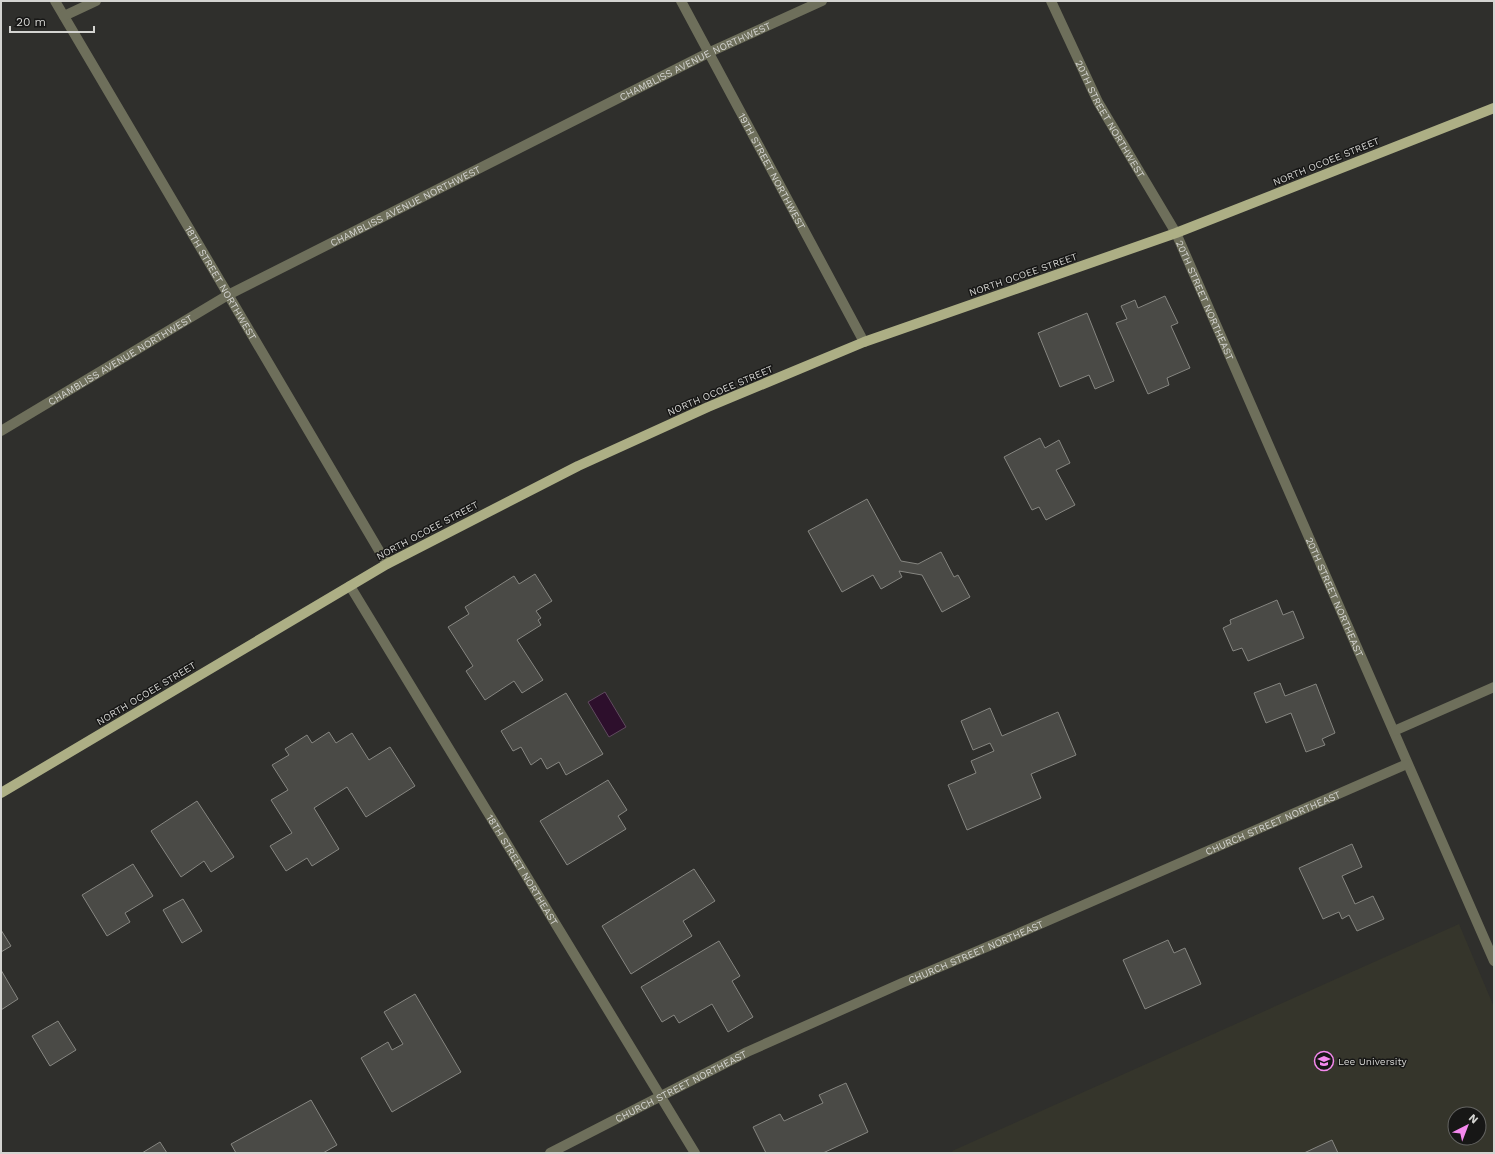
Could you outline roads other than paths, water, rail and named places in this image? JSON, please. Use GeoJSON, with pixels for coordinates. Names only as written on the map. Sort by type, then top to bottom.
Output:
{"type":"FeatureCollection","features":[{"type":"Feature","properties":{"kind":"main road","name":"NORTH OCOEE STREET"},"geometry":{"type":"LineString","coordinates":[[1,793],[387,564],[578,466],[708,407],[864,342],[1176,233],[1494,108]]}},
{"type":"Feature","properties":{"kind":"street","name":"18TH STREET NORTHWEST"},"geometry":{"type":"LineString","coordinates":[[55,1],[387,564]]}},
{"type":"Feature","properties":{"kind":"street"},"geometry":{"type":"LineString","coordinates":[[64,16],[96,1]]}},
{"type":"Feature","properties":{"kind":"street","name":"19TH STREET NORTHWEST"},"geometry":{"type":"LineString","coordinates":[[681,1],[710,52],[864,342]]}},
{"type":"Feature","properties":{"kind":"street","name":"CHAMBLISS AVENUE NORTHWEST"},"geometry":{"type":"LineString","coordinates":[[1,431],[228,294],[710,52],[822,1]]}},
{"type":"Feature","properties":{"kind":"street","name":"20TH STREET NORTHWEST"},"geometry":{"type":"LineString","coordinates":[[1051,1],[1098,102],[1176,233]]}},
{"type":"Feature","properties":{"kind":"street","name":"20TH STREET NORTHEAST"},"geometry":{"type":"LineString","coordinates":[[1176,233],[1494,961]]}},
{"type":"Feature","properties":{"kind":"street","name":"18TH STREET NORTHEAST"},"geometry":{"type":"LineString","coordinates":[[350,586],[695,1153]]}},
{"type":"Feature","properties":{"kind":"street"},"geometry":{"type":"LineString","coordinates":[[1394,732],[1494,687]]}},
{"type":"Feature","properties":{"kind":"street","name":"CHURCH STREET NORTHEAST"},"geometry":{"type":"LineString","coordinates":[[550,1153],[747,1052],[902,983],[1407,764]]}},
{"type":"Feature","properties":{"kind":"place","name":"Lee University"},"geometry":{"type":"Point","coordinates":[1324,1061]}}]}
